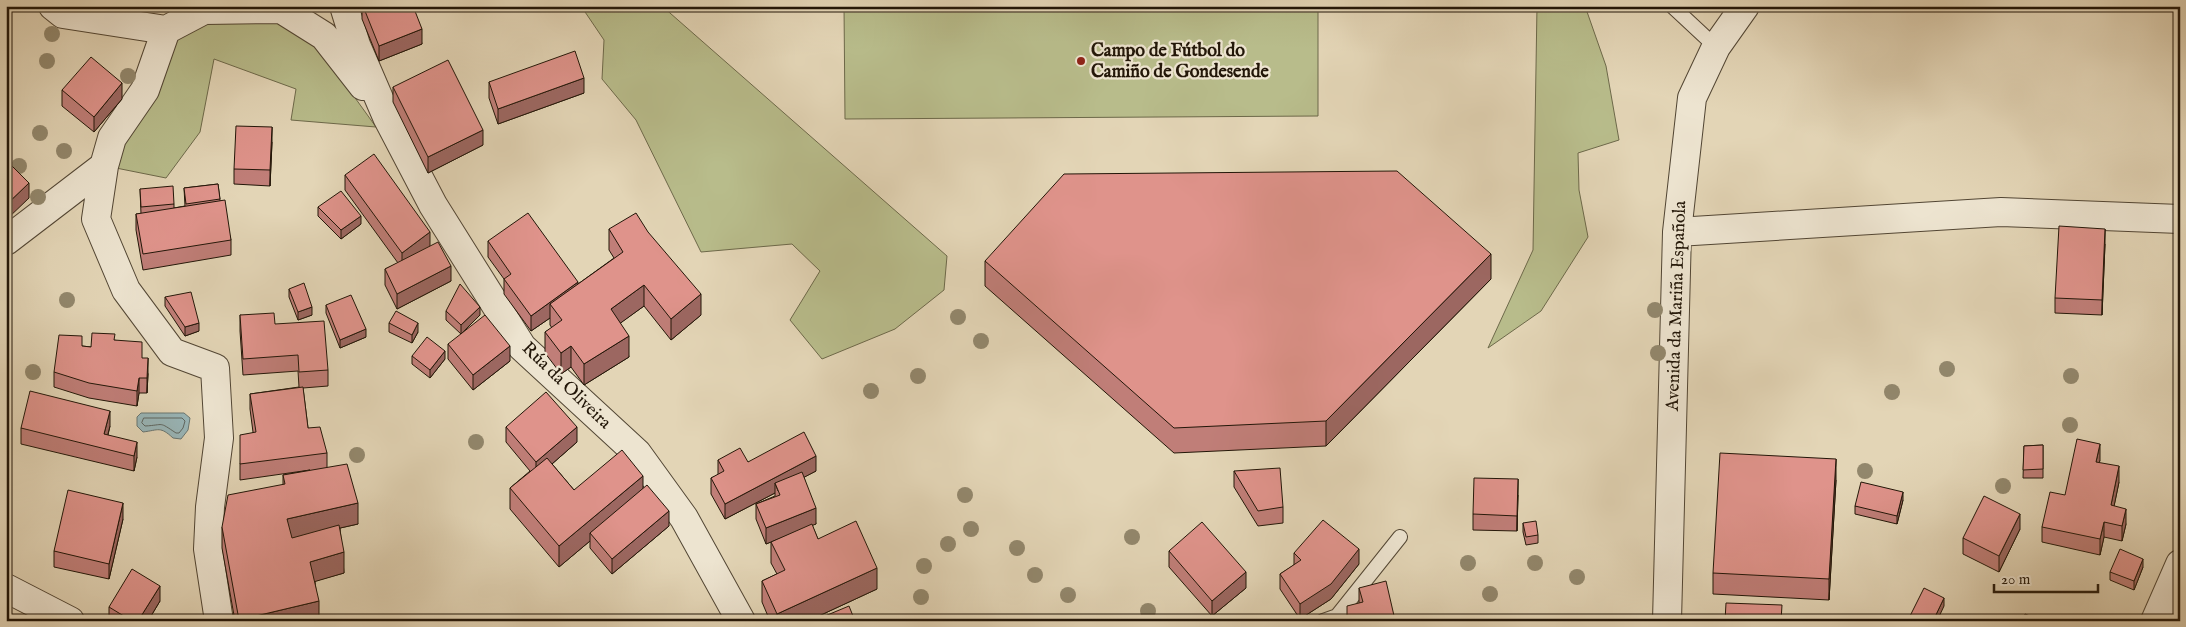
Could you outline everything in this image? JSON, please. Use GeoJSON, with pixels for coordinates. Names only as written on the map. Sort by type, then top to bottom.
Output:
{"type":"FeatureCollection","features":[{"type":"Feature","properties":{"kind":"street"},"geometry":{"type":"LineString","coordinates":[[53,6],[63,14],[166,30],[145,90],[112,138],[104,166],[96,219],[126,290],[172,352],[216,368],[219,438],[210,507],[208,549],[219,621]]}},
{"type":"Feature","properties":{"kind":"street","name":"Rúa da Oliveira"},"geometry":{"type":"LineString","coordinates":[[344,6],[356,45],[387,117],[433,205],[522,347],[637,453],[684,518],[741,621]]}},
{"type":"Feature","properties":{"kind":"street","name":"Avenida da Mariña Española"},"geometry":{"type":"LineString","coordinates":[[1668,621],[1677,232],[1692,98],[1716,47],[1744,6]]}},
{"type":"Feature","properties":{"kind":"street","name":"Rúa da Oliveira"},"geometry":{"type":"LineString","coordinates":[[166,30],[204,10],[281,9],[324,36],[387,117]]}},
{"type":"Feature","properties":{"kind":"street"},"geometry":{"type":"LineString","coordinates":[[6,241],[104,166]]}},
{"type":"Feature","properties":{"kind":"street"},"geometry":{"type":"LineString","coordinates":[[1677,232],[2001,212],[2180,219]]}},
{"type":"Feature","properties":{"kind":"street"},"geometry":{"type":"LineString","coordinates":[[2155,621],[2180,564]]}},
{"type":"Feature","properties":{"kind":"street"},"geometry":{"type":"LineString","coordinates":[[6,588],[70,621]]}},
{"type":"Feature","properties":{"kind":"lane"},"geometry":{"type":"LineString","coordinates":[[1672,6],[1716,47]]}},
{"type":"Feature","properties":{"kind":"lane"},"geometry":{"type":"LineString","coordinates":[[1323,621],[1337,616],[1400,537]]}},
{"type":"Feature","properties":{"kind":"green space"},"geometry":{"type":"Polygon","coordinates":[[[581,6],[662,6],[947,256],[944,290],[895,329],[822,359],[790,320],[820,271],[792,244],[701,252],[636,120],[602,79],[604,40],[581,6]]]}},
{"type":"Feature","properties":{"kind":"green space","name":"Campo de Fútbol do Camiño de Gondesende"},"geometry":{"type":"Polygon","coordinates":[[[844,6],[1318,6],[1318,116],[845,119],[844,6]]]}},
{"type":"Feature","properties":{"kind":"green space"},"geometry":{"type":"Polygon","coordinates":[[[1537,6],[1585,6],[1606,66],[1619,140],[1578,153],[1579,190],[1588,237],[1541,311],[1488,348],[1533,250],[1537,6]]]}},
{"type":"Feature","properties":{"kind":"green space"},"geometry":{"type":"Polygon","coordinates":[[[206,20],[280,20],[315,42],[376,127],[291,120],[296,89],[214,59],[200,132],[166,178],[116,168],[119,144],[173,38],[206,20]]]}},
{"type":"Feature","properties":{"kind":"water"},"geometry":{"type":"Polygon","coordinates":[[[141,413],[184,413],[190,418],[188,430],[181,439],[173,438],[162,430],[143,432],[137,426],[137,417],[141,413]]]}},
{"type":"Feature","properties":{"kind":"building"},"geometry":{"type":"Polygon","coordinates":[[[363,6],[413,6],[422,29],[379,46],[363,6]]]}},
{"type":"Feature","properties":{"kind":"building"},"geometry":{"type":"Polygon","coordinates":[[[575,51],[584,78],[498,109],[489,82],[575,51]]]}},
{"type":"Feature","properties":{"kind":"building"},"geometry":{"type":"Polygon","coordinates":[[[91,57],[122,83],[94,117],[62,90],[91,57]]]}},
{"type":"Feature","properties":{"kind":"building"},"geometry":{"type":"Polygon","coordinates":[[[448,60],[483,130],[428,157],[393,87],[448,60]]]}},
{"type":"Feature","properties":{"kind":"building"},"geometry":{"type":"Polygon","coordinates":[[[236,126],[272,127],[270,170],[234,169],[236,126]]]}},
{"type":"Feature","properties":{"kind":"building"},"geometry":{"type":"Polygon","coordinates":[[[374,154],[430,232],[402,253],[345,175],[374,154]]]}},
{"type":"Feature","properties":{"kind":"building"},"geometry":{"type":"Polygon","coordinates":[[[6,160],[29,183],[6,205],[6,160]]]}},
{"type":"Feature","properties":{"kind":"building"},"geometry":{"type":"Polygon","coordinates":[[[1397,171],[1491,254],[1326,421],[1174,428],[985,261],[1064,174],[1397,171]]]}},
{"type":"Feature","properties":{"kind":"building"},"geometry":{"type":"Polygon","coordinates":[[[218,184],[220,199],[186,204],[184,188],[218,184]]]}},
{"type":"Feature","properties":{"kind":"building"},"geometry":{"type":"Polygon","coordinates":[[[173,186],[174,204],[141,207],[140,189],[173,186]]]}},
{"type":"Feature","properties":{"kind":"building"},"geometry":{"type":"Polygon","coordinates":[[[341,191],[361,216],[341,230],[318,207],[341,191]]]}},
{"type":"Feature","properties":{"kind":"building"},"geometry":{"type":"Polygon","coordinates":[[[225,200],[231,240],[143,254],[136,214],[225,200]]]}},
{"type":"Feature","properties":{"kind":"building"},"geometry":{"type":"Polygon","coordinates":[[[528,213],[578,282],[531,316],[504,279],[511,274],[488,241],[528,213]]]}},
{"type":"Feature","properties":{"kind":"building"},"geometry":{"type":"Polygon","coordinates":[[[636,213],[648,232],[701,294],[671,319],[644,285],[611,309],[629,336],[584,364],[571,346],[561,353],[545,332],[562,320],[550,304],[623,252],[609,229],[636,213]]]}},
{"type":"Feature","properties":{"kind":"building"},"geometry":{"type":"Polygon","coordinates":[[[2059,226],[2105,229],[2102,300],[2055,298],[2059,226]]]}},
{"type":"Feature","properties":{"kind":"building"},"geometry":{"type":"Polygon","coordinates":[[[438,242],[451,266],[397,294],[385,269],[438,242]]]}},
{"type":"Feature","properties":{"kind":"building"},"geometry":{"type":"Polygon","coordinates":[[[304,283],[312,307],[298,312],[289,289],[304,283]]]}},
{"type":"Feature","properties":{"kind":"building"},"geometry":{"type":"Polygon","coordinates":[[[460,284],[480,307],[461,325],[446,311],[460,284]]]}},
{"type":"Feature","properties":{"kind":"building"},"geometry":{"type":"Polygon","coordinates":[[[191,292],[199,323],[185,327],[165,297],[191,292]]]}},
{"type":"Feature","properties":{"kind":"building"},"geometry":{"type":"Polygon","coordinates":[[[351,295],[366,329],[340,340],[326,305],[351,295]]]}},
{"type":"Feature","properties":{"kind":"building"},"geometry":{"type":"Polygon","coordinates":[[[396,311],[418,323],[412,335],[389,323],[396,311]]]}},
{"type":"Feature","properties":{"kind":"building"},"geometry":{"type":"Polygon","coordinates":[[[274,313],[275,324],[324,321],[328,370],[299,372],[298,355],[243,359],[240,315],[274,313]]]}},
{"type":"Feature","properties":{"kind":"building"},"geometry":{"type":"Polygon","coordinates":[[[485,315],[510,346],[473,375],[448,344],[485,315]]]}},
{"type":"Feature","properties":{"kind":"building"},"geometry":{"type":"Polygon","coordinates":[[[92,333],[115,334],[114,340],[142,342],[142,358],[148,358],[147,378],[139,378],[137,391],[89,383],[54,372],[59,335],[82,336],[82,346],[91,347],[92,333]]]}},
{"type":"Feature","properties":{"kind":"building"},"geometry":{"type":"Polygon","coordinates":[[[427,337],[445,351],[430,370],[412,356],[427,337]]]}},
{"type":"Feature","properties":{"kind":"building"},"geometry":{"type":"Polygon","coordinates":[[[303,387],[308,428],[320,427],[327,453],[240,464],[240,435],[256,432],[250,394],[303,387]]]}},
{"type":"Feature","properties":{"kind":"building"},"geometry":{"type":"Polygon","coordinates":[[[30,391],[110,411],[104,434],[137,442],[134,456],[21,428],[30,391]]]}},
{"type":"Feature","properties":{"kind":"building"},"geometry":{"type":"Polygon","coordinates":[[[546,392],[577,427],[536,462],[506,427],[546,392]]]}},
{"type":"Feature","properties":{"kind":"building"},"geometry":{"type":"Polygon","coordinates":[[[804,432],[816,456],[725,504],[711,478],[724,471],[718,460],[740,448],[748,462],[804,432]]]}},
{"type":"Feature","properties":{"kind":"building"},"geometry":{"type":"Polygon","coordinates":[[[2077,439],[2100,444],[2096,462],[2119,466],[2111,505],[2126,509],[2122,526],[2104,522],[2100,539],[2042,527],[2050,492],[2065,495],[2077,439]]]}},
{"type":"Feature","properties":{"kind":"building"},"geometry":{"type":"Polygon","coordinates":[[[2043,445],[2043,469],[2023,470],[2024,446],[2043,445]]]}},
{"type":"Feature","properties":{"kind":"building"},"geometry":{"type":"Polygon","coordinates":[[[622,450],[643,476],[559,546],[510,488],[547,458],[574,490],[622,450]]]}},
{"type":"Feature","properties":{"kind":"building"},"geometry":{"type":"Polygon","coordinates":[[[1720,453],[1836,459],[1829,579],[1713,573],[1720,453]]]}},
{"type":"Feature","properties":{"kind":"building"},"geometry":{"type":"Polygon","coordinates":[[[347,464],[358,503],[287,519],[292,538],[339,525],[344,552],[310,562],[319,601],[239,620],[222,527],[228,495],[285,484],[283,475],[347,464]]]}},
{"type":"Feature","properties":{"kind":"building"},"geometry":{"type":"Polygon","coordinates":[[[1280,468],[1283,507],[1258,511],[1234,471],[1280,468]]]}},
{"type":"Feature","properties":{"kind":"building"},"geometry":{"type":"Polygon","coordinates":[[[802,472],[816,508],[766,528],[756,504],[780,495],[775,483],[802,472]]]}},
{"type":"Feature","properties":{"kind":"building"},"geometry":{"type":"Polygon","coordinates":[[[1474,478],[1518,479],[1517,516],[1473,514],[1474,478]]]}},
{"type":"Feature","properties":{"kind":"building"},"geometry":{"type":"Polygon","coordinates":[[[1861,482],[1903,492],[1897,516],[1855,506],[1861,482]]]}},
{"type":"Feature","properties":{"kind":"building"},"geometry":{"type":"Polygon","coordinates":[[[647,485],[669,511],[612,559],[590,533],[647,485]]]}},
{"type":"Feature","properties":{"kind":"building"},"geometry":{"type":"Polygon","coordinates":[[[68,490],[123,503],[109,564],[54,551],[68,490]]]}},
{"type":"Feature","properties":{"kind":"building"},"geometry":{"type":"Polygon","coordinates":[[[1984,496],[2020,514],[1999,556],[1963,538],[1984,496]]]}},
{"type":"Feature","properties":{"kind":"building"},"geometry":{"type":"Polygon","coordinates":[[[1323,520],[1359,549],[1331,584],[1300,604],[1280,574],[1301,560],[1294,553],[1323,520]]]}},
{"type":"Feature","properties":{"kind":"building"},"geometry":{"type":"Polygon","coordinates":[[[856,521],[877,568],[777,614],[762,581],[785,570],[771,542],[812,524],[818,539],[856,521]]]}},
{"type":"Feature","properties":{"kind":"building"},"geometry":{"type":"Polygon","coordinates":[[[1536,521],[1538,535],[1526,537],[1523,523],[1536,521]]]}},
{"type":"Feature","properties":{"kind":"building"},"geometry":{"type":"Polygon","coordinates":[[[1202,522],[1246,572],[1212,601],[1169,551],[1202,522]]]}},
{"type":"Feature","properties":{"kind":"building"},"geometry":{"type":"Polygon","coordinates":[[[2120,549],[2143,559],[2134,581],[2110,572],[2120,549]]]}},
{"type":"Feature","properties":{"kind":"building"},"geometry":{"type":"Polygon","coordinates":[[[132,569],[160,586],[138,621],[132,621],[109,607],[132,569]]]}},
{"type":"Feature","properties":{"kind":"building"},"geometry":{"type":"Polygon","coordinates":[[[1386,581],[1395,620],[1347,621],[1347,606],[1363,602],[1359,588],[1386,581]]]}},
{"type":"Feature","properties":{"kind":"building"},"geometry":{"type":"Polygon","coordinates":[[[1924,588],[1944,598],[1933,621],[1914,621],[1909,618],[1924,588]]]}},
{"type":"Feature","properties":{"kind":"building"},"geometry":{"type":"Polygon","coordinates":[[[1726,603],[1782,605],[1781,621],[1725,621],[1726,603]]]}},
{"type":"Feature","properties":{"kind":"building"},"geometry":{"type":"Polygon","coordinates":[[[849,606],[855,621],[813,621],[849,606]]]}},
{"type":"Feature","properties":{"kind":"building"},"geometry":{"type":"Polygon","coordinates":[[[2025,614],[2042,621],[2022,621],[2025,614]]]}},
{"type":"Feature","properties":{"kind":"place","name":"Campo de Fútbol do Camiño de Gondesende"},"geometry":{"type":"Point","coordinates":[1081,61]}}]}
